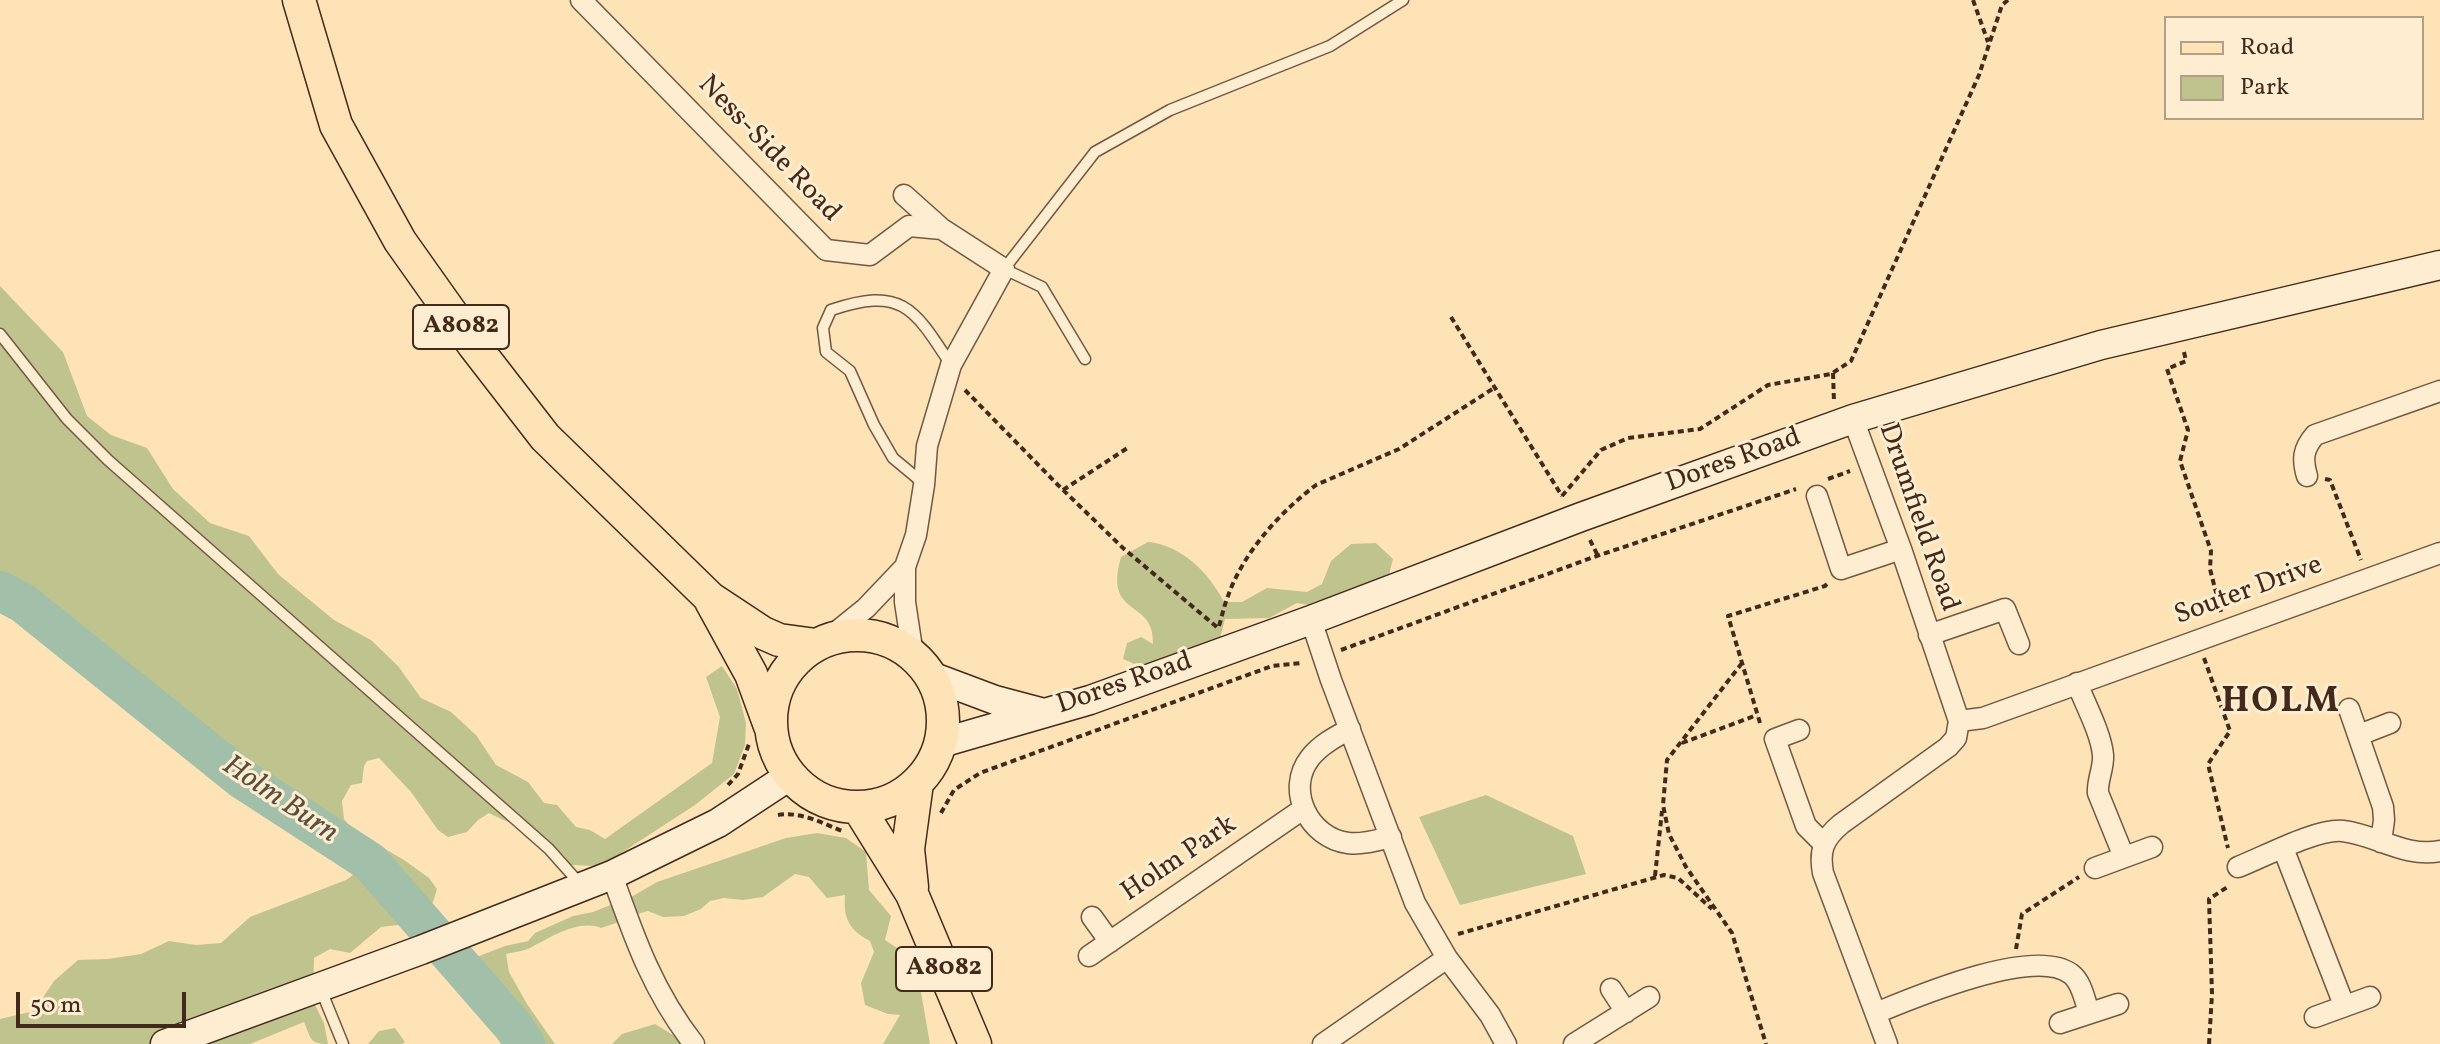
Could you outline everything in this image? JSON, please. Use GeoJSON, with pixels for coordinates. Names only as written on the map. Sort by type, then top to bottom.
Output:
{"type":"FeatureCollection","features":[{"type":"Feature","properties":{"kind":"main road","name":"A8082"},"geometry":{"type":"LineString","coordinates":[[299,0],[336,125],[400,241],[473,344],[545,437],[710,598],[779,640],[820,643]]}},
{"type":"Feature","properties":{"kind":"main road","name":"Dores Road"},"geometry":{"type":"LineString","coordinates":[[941,743],[1090,700],[1221,640],[1311,620],[1581,517],[1853,419],[2101,345],[2440,265]]}},
{"type":"Feature","properties":{"kind":"main road","name":"A8082"},"geometry":{"type":"LineString","coordinates":[[710,598],[751,674],[778,755],[791,775],[808,791],[853,820],[912,894],[975,1044]]}},
{"type":"Feature","properties":{"kind":"main road","name":"A8082"},"geometry":{"type":"LineString","coordinates":[[772,732],[772,708],[780,683],[794,662],[820,643],[843,636],[873,636],[891,641],[922,666]]}},
{"type":"Feature","properties":{"kind":"main road","name":"Dores Road"},"geometry":{"type":"LineString","coordinates":[[922,666],[995,700],[1044,713]]}},
{"type":"Feature","properties":{"kind":"main road"},"geometry":{"type":"LineString","coordinates":[[853,820],[917,783],[931,765],[941,743],[943,716],[940,697],[922,666]]}},
{"type":"Feature","properties":{"kind":"main road"},"geometry":{"type":"LineString","coordinates":[[165,1044],[421,950],[612,875],[718,823],[791,775]]}},
{"type":"Feature","properties":{"kind":"main road"},"geometry":{"type":"LineString","coordinates":[[912,894],[908,849],[917,783]]}},
{"type":"Feature","properties":{"kind":"street","name":"Ness-Side Road"},"geometry":{"type":"LineString","coordinates":[[581,0],[826,250],[870,255],[909,226],[942,229]]}},
{"type":"Feature","properties":{"kind":"street"},"geometry":{"type":"LineString","coordinates":[[904,195],[942,229],[1004,269],[949,371],[927,446],[916,535],[905,567],[905,602],[922,666]]}},
{"type":"Feature","properties":{"kind":"street"},"geometry":{"type":"LineString","coordinates":[[2307,476],[2303,462],[2305,447],[2315,435],[2440,391]]}},
{"type":"Feature","properties":{"kind":"street","name":"Drumfield Road"},"geometry":{"type":"LineString","coordinates":[[1853,419],[1959,721]]}},
{"type":"Feature","properties":{"kind":"street"},"geometry":{"type":"LineString","coordinates":[[1817,496],[1841,569],[1901,549]]}},
{"type":"Feature","properties":{"kind":"street","name":"Souter Drive"},"geometry":{"type":"LineString","coordinates":[[1959,721],[1983,718],[2440,553]]}},
{"type":"Feature","properties":{"kind":"street"},"geometry":{"type":"LineString","coordinates":[[820,643],[866,608],[905,567]]}},
{"type":"Feature","properties":{"kind":"street","name":"Drumfield Road"},"geometry":{"type":"LineString","coordinates":[[1929,635],[2005,609],[2019,644]]}},
{"type":"Feature","properties":{"kind":"street"},"geometry":{"type":"LineString","coordinates":[[1311,620],[1415,903],[1447,958],[1490,1015],[1506,1044]]}},
{"type":"Feature","properties":{"kind":"street"},"geometry":{"type":"LineString","coordinates":[[2077,683],[2103,756],[2098,793],[2124,857]]}},
{"type":"Feature","properties":{"kind":"street"},"geometry":{"type":"LineString","coordinates":[[2349,709],[2383,807],[2381,842]]}},
{"type":"Feature","properties":{"kind":"street"},"geometry":{"type":"LineString","coordinates":[[1887,1044],[1823,873],[1820,857],[1823,843],[1830,832],[1948,747],[1956,738],[1959,721]]}},
{"type":"Feature","properties":{"kind":"street"},"geometry":{"type":"LineString","coordinates":[[2359,735],[2390,723]]}},
{"type":"Feature","properties":{"kind":"street"},"geometry":{"type":"LineString","coordinates":[[1350,729],[1319,748],[1308,760],[1300,780],[1303,809],[1316,827],[1329,837],[1348,843],[1391,837]]}},
{"type":"Feature","properties":{"kind":"street"},"geometry":{"type":"LineString","coordinates":[[1799,730],[1775,739],[1806,826],[1823,843]]}},
{"type":"Feature","properties":{"kind":"street","name":"Holm Park"},"geometry":{"type":"LineString","coordinates":[[1089,956],[1303,809]]}},
{"type":"Feature","properties":{"kind":"street"},"geometry":{"type":"LineString","coordinates":[[2238,867],[2324,832],[2340,831],[2407,851],[2440,851]]}},
{"type":"Feature","properties":{"kind":"street"},"geometry":{"type":"LineString","coordinates":[[2095,868],[2152,847]]}},
{"type":"Feature","properties":{"kind":"street"},"geometry":{"type":"LineString","coordinates":[[2283,848],[2344,1005]]}},
{"type":"Feature","properties":{"kind":"street"},"geometry":{"type":"LineString","coordinates":[[612,875],[650,976],[673,1017],[694,1044]]}},
{"type":"Feature","properties":{"kind":"street"},"geometry":{"type":"LineString","coordinates":[[1092,917],[1110,942]]}},
{"type":"Feature","properties":{"kind":"street"},"geometry":{"type":"LineString","coordinates":[[1323,1044],[1447,958]]}},
{"type":"Feature","properties":{"kind":"street"},"geometry":{"type":"LineString","coordinates":[[1876,1013],[1985,973],[2033,966],[2069,972],[2078,981],[2089,1013]]}},
{"type":"Feature","properties":{"kind":"street"},"geometry":{"type":"LineString","coordinates":[[1611,989],[1626,1012]]}},
{"type":"Feature","properties":{"kind":"street"},"geometry":{"type":"LineString","coordinates":[[1574,1044],[1649,997]]}},
{"type":"Feature","properties":{"kind":"street"},"geometry":{"type":"LineString","coordinates":[[2315,1017],[2370,997]]}},
{"type":"Feature","properties":{"kind":"street"},"geometry":{"type":"LineString","coordinates":[[2060,1023],[2118,1004]]}},
{"type":"Feature","properties":{"kind":"lane"},"geometry":{"type":"LineString","coordinates":[[1085,359],[1042,287],[1004,269],[1095,152],[1170,110],[1330,46],[1403,0]]}},
{"type":"Feature","properties":{"kind":"lane"},"geometry":{"type":"LineString","coordinates":[[924,485],[893,458],[874,425],[850,371],[826,352],[823,328],[831,310],[854,302],[889,300],[902,304],[930,333],[949,371]]}},
{"type":"Feature","properties":{"kind":"lane"},"geometry":{"type":"LineString","coordinates":[[0,334],[67,419],[108,460],[549,849],[583,887]]}},
{"type":"Feature","properties":{"kind":"lane"},"geometry":{"type":"LineString","coordinates":[[320,985],[343,1044]]}},
{"type":"Feature","properties":{"kind":"path"},"geometry":{"type":"LineString","coordinates":[[1973,0],[1989,44]]}},
{"type":"Feature","properties":{"kind":"path"},"geometry":{"type":"LineString","coordinates":[[1451,317],[1562,496],[1601,450],[1628,438],[1700,429],[1768,385],[1831,374],[1842,368],[1851,361],[1859,346],[1973,90],[2002,5],[2008,0]]}},
{"type":"Feature","properties":{"kind":"path"},"geometry":{"type":"LineString","coordinates":[[2178,326],[2186,361],[2167,369],[2188,430],[2180,461],[2211,551],[2210,569],[2226,630]]}},
{"type":"Feature","properties":{"kind":"path"},"geometry":{"type":"LineString","coordinates":[[949,371],[1063,490],[1221,640]]}},
{"type":"Feature","properties":{"kind":"path"},"geometry":{"type":"LineString","coordinates":[[1221,640],[1228,595],[1250,554],[1305,493],[1316,485],[1399,449],[1494,388]]}},
{"type":"Feature","properties":{"kind":"path"},"geometry":{"type":"LineString","coordinates":[[1063,490],[1129,447]]}},
{"type":"Feature","properties":{"kind":"path"},"geometry":{"type":"LineString","coordinates":[[2307,476],[2330,480],[2368,579]]}},
{"type":"Feature","properties":{"kind":"path"},"geometry":{"type":"LineString","coordinates":[[1581,517],[1598,556]]}},
{"type":"Feature","properties":{"kind":"path"},"geometry":{"type":"LineString","coordinates":[[1775,739],[1761,727],[1728,616],[1825,586],[1841,569]]}},
{"type":"Feature","properties":{"kind":"path"},"geometry":{"type":"LineString","coordinates":[[2197,640],[2230,731],[2208,764],[2230,854],[2238,867],[2236,882],[2209,899],[2212,994],[2209,1044]]}},
{"type":"Feature","properties":{"kind":"path"},"geometry":{"type":"LineString","coordinates":[[1655,876],[1667,760],[1742,663]]}},
{"type":"Feature","properties":{"kind":"path"},"geometry":{"type":"LineString","coordinates":[[1680,743],[1758,715]]}},
{"type":"Feature","properties":{"kind":"path"},"geometry":{"type":"LineString","coordinates":[[1663,805],[1669,834],[1686,867],[1732,933],[1766,1044]]}},
{"type":"Feature","properties":{"kind":"path"},"geometry":{"type":"LineString","coordinates":[[776,816],[787,813],[853,820]]}},
{"type":"Feature","properties":{"kind":"path"},"geometry":{"type":"LineString","coordinates":[[2013,967],[2022,914],[2095,868]]}},
{"type":"Feature","properties":{"kind":"path"},"geometry":{"type":"LineString","coordinates":[[1447,958],[1457,935],[1655,876],[1678,878],[1720,916]]}},
{"type":"Feature","properties":{"kind":"green space"},"geometry":{"type":"Polygon","coordinates":[[[0,286],[63,352],[87,416],[111,435],[147,448],[173,489],[210,523],[249,536],[278,574],[334,620],[371,640],[398,666],[421,698],[451,712],[476,735],[496,765],[528,782],[544,803],[557,805],[576,827],[590,830],[605,839],[712,763],[720,717],[706,677],[722,666],[737,689],[746,723],[745,745],[734,774],[695,805],[597,866],[571,865],[544,839],[489,813],[467,832],[448,837],[438,830],[411,792],[379,758],[367,761],[362,783],[351,785],[342,801],[344,819],[354,831],[429,878],[437,889],[433,902],[415,923],[381,927],[350,953],[330,949],[314,958],[313,1001],[324,1023],[328,1044],[314,1041],[304,1022],[250,1044],[0,1044],[0,1019],[34,1011],[54,981],[78,960],[141,954],[169,941],[196,945],[221,943],[250,917],[346,880],[363,868],[303,814],[56,647],[22,618],[0,605],[0,286]]]}},
{"type":"Feature","properties":{"kind":"green space"},"geometry":{"type":"Polygon","coordinates":[[[1148,542],[1172,549],[1193,562],[1211,581],[1224,602],[1242,602],[1267,588],[1307,592],[1322,584],[1331,561],[1351,544],[1376,543],[1393,559],[1385,590],[1323,603],[1297,603],[1269,618],[1225,619],[1220,638],[1208,648],[1139,666],[1123,659],[1127,643],[1141,637],[1153,644],[1151,629],[1146,619],[1124,600],[1117,577],[1121,557],[1148,542]]]}},
{"type":"Feature","properties":{"kind":"green space"},"geometry":{"type":"Polygon","coordinates":[[[1486,795],[1573,836],[1586,874],[1460,905],[1419,817],[1486,795]]]}},
{"type":"Feature","properties":{"kind":"green space"},"geometry":{"type":"Polygon","coordinates":[[[817,833],[846,838],[866,852],[869,890],[891,916],[885,940],[903,952],[921,992],[930,1044],[883,1044],[900,1015],[865,1005],[861,983],[874,952],[870,941],[849,922],[845,895],[827,898],[809,877],[795,874],[763,897],[710,901],[701,909],[684,916],[663,917],[648,911],[601,928],[575,927],[529,948],[506,954],[509,972],[555,1044],[515,1044],[509,1036],[484,1019],[471,1004],[465,988],[446,969],[505,946],[528,941],[535,933],[573,916],[593,912],[633,896],[657,882],[786,838],[817,833]]]}},
{"type":"Feature","properties":{"kind":"green space"},"geometry":{"type":"Polygon","coordinates":[[[655,1024],[688,1044],[612,1044],[622,1034],[655,1024]]]}},
{"type":"Feature","properties":{"kind":"green space"},"geometry":{"type":"Polygon","coordinates":[[[395,1028],[405,1042],[402,1044],[368,1044],[379,1031],[395,1028]]]}},
{"type":"Feature","properties":{"kind":"waterway","name":"Holm Burn"},"geometry":{"type":"LineString","coordinates":[[0,591],[23,603],[242,779],[370,862],[513,1026],[525,1044]]}},
{"type":"Feature","properties":{"kind":"district","name":"HOLM"},"geometry":{"type":"Point","coordinates":[2281,704]}}]}
